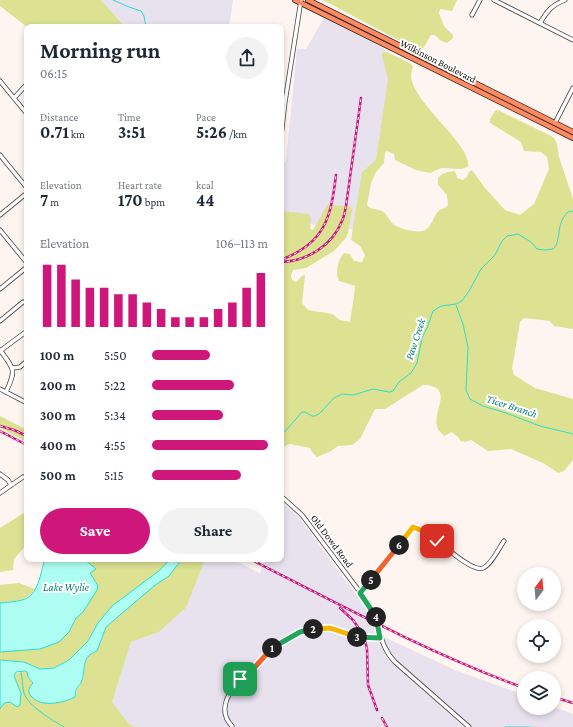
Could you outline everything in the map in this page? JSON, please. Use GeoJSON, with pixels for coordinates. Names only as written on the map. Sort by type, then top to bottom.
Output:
{"type":"FeatureCollection","features":[{"type":"Feature","properties":{"kind":"main road","name":"Wilkinson Boulevard"},"geometry":{"type":"LineString","coordinates":[[295,0],[301,1],[573,138]]}},
{"type":"Feature","properties":{"kind":"main road","name":"Wilkinson Boulevard"},"geometry":{"type":"LineString","coordinates":[[308,0],[573,132]]}},
{"type":"Feature","properties":{"kind":"street"},"geometry":{"type":"LineString","coordinates":[[472,15],[480,0]]}},
{"type":"Feature","properties":{"kind":"street"},"geometry":{"type":"LineString","coordinates":[[494,0],[573,40]]}},
{"type":"Feature","properties":{"kind":"street"},"geometry":{"type":"LineString","coordinates":[[540,23],[549,10],[557,3],[565,0]]}},
{"type":"Feature","properties":{"kind":"street"},"geometry":{"type":"LineString","coordinates":[[284,111],[301,1]]}},
{"type":"Feature","properties":{"kind":"street"},"geometry":{"type":"LineString","coordinates":[[0,81],[24,110]]}},
{"type":"Feature","properties":{"kind":"street"},"geometry":{"type":"LineString","coordinates":[[14,98],[24,87]]}},
{"type":"Feature","properties":{"kind":"street"},"geometry":{"type":"LineString","coordinates":[[555,123],[573,88]]}},
{"type":"Feature","properties":{"kind":"street"},"geometry":{"type":"LineString","coordinates":[[0,155],[24,184]]}},
{"type":"Feature","properties":{"kind":"street"},"geometry":{"type":"LineString","coordinates":[[0,214],[24,195]]}},
{"type":"Feature","properties":{"kind":"street"},"geometry":{"type":"LineString","coordinates":[[0,230],[24,259]]}},
{"type":"Feature","properties":{"kind":"street"},"geometry":{"type":"LineString","coordinates":[[0,289],[24,269]]}},
{"type":"Feature","properties":{"kind":"street"},"geometry":{"type":"LineString","coordinates":[[0,321],[23,302]]}},
{"type":"Feature","properties":{"kind":"street"},"geometry":{"type":"LineString","coordinates":[[6,392],[13,377],[13,368],[0,350],[24,333]]}},
{"type":"Feature","properties":{"kind":"street"},"geometry":{"type":"LineString","coordinates":[[13,368],[20,367],[24,364]]}},
{"type":"Feature","properties":{"kind":"street"},"geometry":{"type":"LineString","coordinates":[[0,389],[24,401]]}},
{"type":"Feature","properties":{"kind":"street"},"geometry":{"type":"LineString","coordinates":[[0,474],[8,480],[11,485]]}},
{"type":"Feature","properties":{"kind":"street"},"geometry":{"type":"LineString","coordinates":[[0,493],[23,477]]}},
{"type":"Feature","properties":{"kind":"street","name":"Old Dowd Road"},"geometry":{"type":"LineString","coordinates":[[284,499],[302,515],[374,613],[380,638],[391,659],[469,727]]}},
{"type":"Feature","properties":{"kind":"street"},"geometry":{"type":"LineString","coordinates":[[360,593],[413,527],[428,534],[455,555],[478,569],[483,569],[487,566],[504,541]]}},
{"type":"Feature","properties":{"kind":"street"},"geometry":{"type":"LineString","coordinates":[[232,726],[226,719],[224,711],[230,692],[240,679],[255,667],[277,644],[300,632],[326,628],[353,636],[380,638]]}},
{"type":"Feature","properties":{"kind":"shaded area"},"geometry":{"type":"Polygon","coordinates":[[[101,0],[233,0],[229,24],[122,24],[101,0]]]}},
{"type":"Feature","properties":{"kind":"shaded area"},"geometry":{"type":"Polygon","coordinates":[[[324,18],[384,48],[391,76],[378,163],[365,169],[356,230],[284,220],[284,164],[286,160],[297,49],[306,49],[324,18]]]}},
{"type":"Feature","properties":{"kind":"shaded area"},"geometry":{"type":"Polygon","coordinates":[[[284,504],[297,515],[372,616],[384,637],[455,670],[517,692],[517,715],[561,715],[561,710],[573,714],[573,727],[135,727],[128,723],[112,702],[131,642],[159,632],[183,609],[188,603],[204,562],[238,562],[260,573],[264,562],[284,562],[284,504]]]}},
{"type":"Feature","properties":{"kind":"green space"},"geometry":{"type":"Polygon","coordinates":[[[0,0],[101,0],[122,24],[24,25],[0,6],[0,0]]]}},
{"type":"Feature","properties":{"kind":"green space"},"geometry":{"type":"Polygon","coordinates":[[[323,0],[457,0],[452,11],[440,9],[439,13],[444,26],[453,35],[453,38],[447,43],[441,41],[435,35],[431,35],[421,52],[323,0]]]}},
{"type":"Feature","properties":{"kind":"green space"},"geometry":{"type":"Polygon","coordinates":[[[387,52],[411,64],[413,67],[411,76],[414,87],[421,99],[461,147],[467,158],[468,167],[461,169],[441,168],[430,173],[416,170],[395,160],[394,154],[387,151],[385,153],[384,163],[376,172],[371,183],[367,205],[370,208],[380,210],[385,213],[395,225],[403,229],[422,231],[431,224],[436,214],[448,205],[447,195],[438,185],[438,178],[447,172],[454,171],[457,178],[463,180],[472,170],[485,188],[505,210],[520,215],[534,204],[549,169],[547,157],[541,152],[524,151],[521,142],[490,123],[490,119],[495,111],[498,110],[553,137],[557,143],[559,157],[573,199],[573,329],[554,326],[550,321],[524,318],[520,322],[512,369],[514,375],[535,388],[573,399],[573,460],[564,471],[558,473],[545,464],[511,449],[488,451],[471,440],[465,442],[460,441],[459,438],[452,432],[444,436],[438,429],[436,423],[441,395],[439,390],[423,385],[385,409],[375,409],[360,439],[352,445],[338,446],[317,457],[310,448],[290,444],[284,447],[284,211],[308,214],[311,218],[310,229],[313,230],[327,205],[350,206],[352,210],[348,233],[345,239],[334,251],[306,268],[293,270],[291,275],[292,280],[296,282],[305,275],[302,303],[308,310],[332,314],[340,320],[350,322],[355,286],[339,281],[337,274],[340,259],[344,253],[350,254],[354,261],[362,262],[365,255],[360,246],[351,240],[362,172],[376,160],[388,79],[382,53],[387,52]]]}},
{"type":"Feature","properties":{"kind":"green space"},"geometry":{"type":"Polygon","coordinates":[[[0,416],[24,428],[24,440],[0,428],[0,416]]]}},
{"type":"Feature","properties":{"kind":"green space"},"geometry":{"type":"Polygon","coordinates":[[[24,513],[24,547],[14,559],[13,570],[0,572],[0,528],[24,513]]]}},
{"type":"Feature","properties":{"kind":"green space"},"geometry":{"type":"Polygon","coordinates":[[[88,562],[167,562],[160,570],[112,606],[98,623],[88,641],[69,660],[54,668],[40,669],[24,662],[0,660],[1,651],[19,651],[69,632],[76,618],[83,612],[98,586],[90,573],[96,569],[88,562]]]}},
{"type":"Feature","properties":{"kind":"green space"},"geometry":{"type":"Polygon","coordinates":[[[180,562],[204,562],[184,610],[159,632],[131,642],[112,702],[128,723],[135,727],[0,727],[0,709],[4,703],[10,702],[16,707],[19,705],[20,690],[15,679],[15,674],[25,671],[27,672],[28,677],[48,704],[76,695],[82,681],[86,660],[97,651],[106,627],[154,586],[169,576],[180,562]]]}},
{"type":"Feature","properties":{"kind":"green space"},"geometry":{"type":"Polygon","coordinates":[[[19,583],[35,589],[23,599],[0,603],[0,585],[19,583]]]}},
{"type":"Feature","properties":{"kind":"water","name":"Lake Wylie"},"geometry":{"type":"Polygon","coordinates":[[[44,562],[88,562],[96,569],[90,573],[98,586],[83,612],[76,618],[69,632],[59,642],[40,649],[0,652],[0,603],[14,602],[28,598],[38,583],[44,562]]]}},
{"type":"Feature","properties":{"kind":"water","name":"Lake Wylie"},"geometry":{"type":"Polygon","coordinates":[[[167,562],[180,562],[169,576],[154,586],[106,627],[97,651],[92,653],[86,659],[82,680],[76,689],[75,697],[65,701],[52,703],[35,700],[29,693],[30,686],[33,683],[28,677],[27,672],[16,672],[14,676],[21,693],[20,705],[17,707],[10,702],[4,703],[0,709],[0,660],[24,662],[40,669],[54,668],[69,660],[88,641],[98,623],[112,606],[160,570],[167,562]]]}},
{"type":"Feature","properties":{"kind":"waterway"},"geometry":{"type":"LineString","coordinates":[[113,0],[141,11],[144,16],[145,24]]}},
{"type":"Feature","properties":{"kind":"waterway","name":"Paw Creek"},"geometry":{"type":"LineString","coordinates":[[284,433],[302,412],[315,416],[320,413],[334,398],[342,394],[353,395],[373,389],[389,392],[393,391],[399,382],[411,373],[417,363],[422,338],[433,311],[441,306],[456,304],[462,301],[481,269],[495,255],[502,241],[507,236],[518,234],[531,242],[537,249],[553,249],[556,246],[561,222],[568,212],[573,211]]}},
{"type":"Feature","properties":{"kind":"waterway","name":"Ticer Branch"},"geometry":{"type":"LineString","coordinates":[[456,305],[463,324],[468,347],[466,390],[470,399],[483,406],[540,426],[573,434]]}},
{"type":"Feature","properties":{"kind":"waterway"},"geometry":{"type":"LineString","coordinates":[[21,672],[23,691],[26,698],[35,708],[64,727]]}},
{"type":"Feature","properties":{"kind":"waterway"},"geometry":{"type":"LineString","coordinates":[[505,727],[530,727]]}},
{"type":"Feature","properties":{"kind":"railway"},"geometry":{"type":"LineString","coordinates":[[284,262],[300,259],[318,250],[325,245],[338,230],[344,216],[346,206],[361,98]]}},
{"type":"Feature","properties":{"kind":"railway"},"geometry":{"type":"LineString","coordinates":[[284,258],[309,244],[324,226],[332,203],[336,175]]}},
{"type":"Feature","properties":{"kind":"railway"},"geometry":{"type":"LineString","coordinates":[[0,426],[24,435]]}},
{"type":"Feature","properties":{"kind":"railway"},"geometry":{"type":"LineString","coordinates":[[0,431],[24,443]]}},
{"type":"Feature","properties":{"kind":"railway"},"geometry":{"type":"LineString","coordinates":[[256,562],[419,644],[517,685]]}},
{"type":"Feature","properties":{"kind":"railway"},"geometry":{"type":"LineString","coordinates":[[340,608],[353,620],[364,636],[367,649],[368,685],[377,710]]}},
{"type":"Feature","properties":{"kind":"railway"},"geometry":{"type":"LineString","coordinates":[[561,699],[573,703]]}},
{"type":"Feature","properties":{"kind":"railway"},"geometry":{"type":"LineString","coordinates":[[382,718],[387,727]]}},
{"type":"Feature","properties":{"kind":"route"},"geometry":{"type":"LineString","coordinates":[[240,679],[255,667],[270,649],[300,632],[317,628],[326,628],[358,637],[364,636],[380,638],[376,617],[369,604],[360,593],[413,527],[423,531],[437,541]]}}]}
